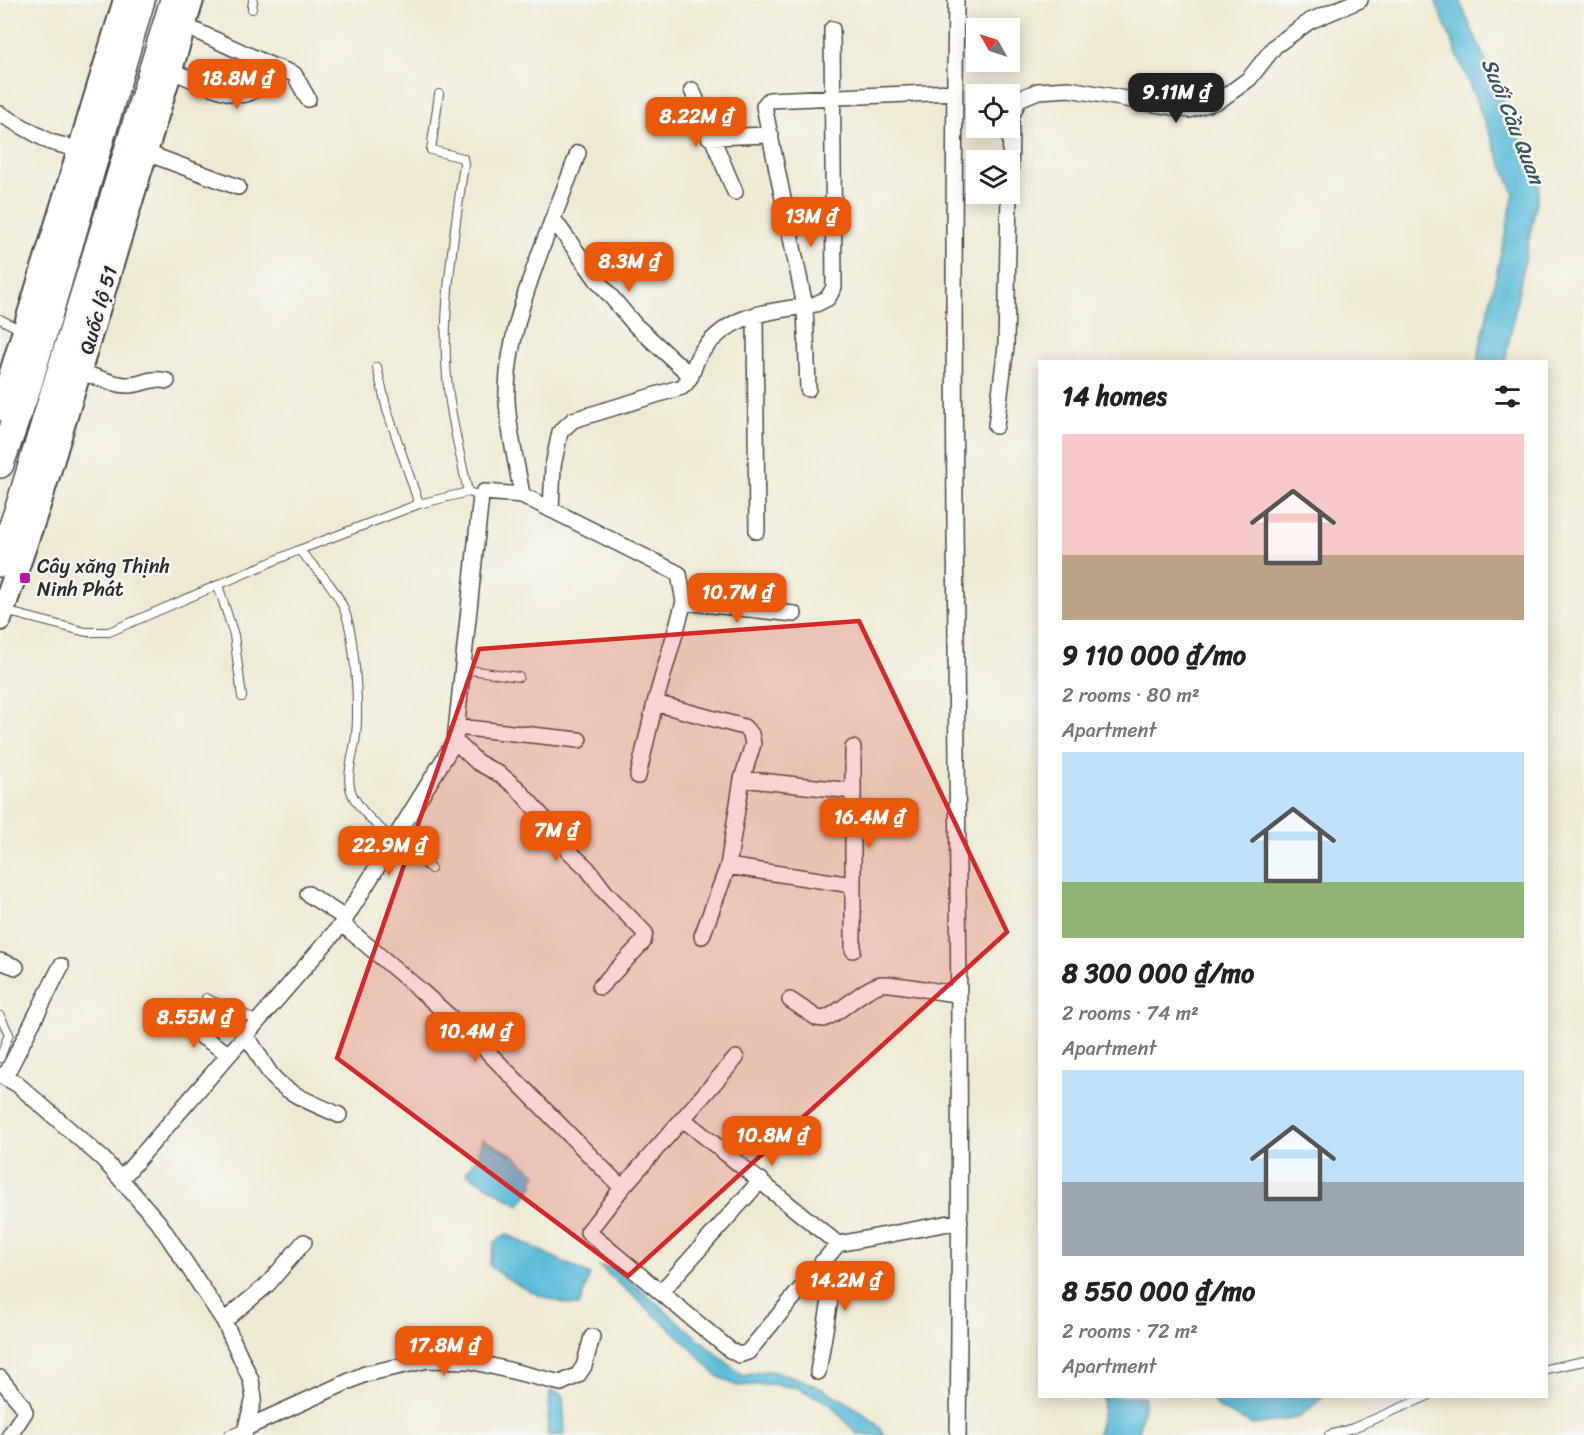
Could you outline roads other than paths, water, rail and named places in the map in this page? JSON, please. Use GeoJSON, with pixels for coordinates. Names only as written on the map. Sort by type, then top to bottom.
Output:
{"type":"FeatureCollection","features":[{"type":"Feature","properties":{"kind":"highway"},"geometry":{"type":"LineString","coordinates":[[0,464],[8,394],[33,335],[84,158],[141,0]]}},
{"type":"Feature","properties":{"kind":"highway","name":"Quốc lộ 51"},"geometry":{"type":"LineString","coordinates":[[0,563],[136,149],[174,0]]}},
{"type":"Feature","properties":{"kind":"main road"},"geometry":{"type":"LineString","coordinates":[[84,158],[124,0]]}},
{"type":"Feature","properties":{"kind":"main road","name":"Quốc lộ 51"},"geometry":{"type":"LineString","coordinates":[[1,613],[80,372],[136,149],[169,70],[192,0]]}},
{"type":"Feature","properties":{"kind":"street"},"geometry":{"type":"LineString","coordinates":[[956,0],[954,92],[960,1221],[958,1435]]}},
{"type":"Feature","properties":{"kind":"street"},"geometry":{"type":"LineString","coordinates":[[1011,150],[1011,117],[1019,99],[1038,91],[1069,90],[1189,110],[1220,100],[1249,79],[1275,46],[1310,21],[1360,0]]}},
{"type":"Feature","properties":{"kind":"street"},"geometry":{"type":"LineString","coordinates":[[183,25],[294,75],[308,99]]}},
{"type":"Feature","properties":{"kind":"street"},"geometry":{"type":"LineString","coordinates":[[551,510],[553,466],[560,432],[573,420],[682,387],[691,376],[695,359],[714,336],[739,318],[805,306],[828,298],[834,287],[832,29]]}},
{"type":"Feature","properties":{"kind":"street"},"geometry":{"type":"LineString","coordinates":[[169,70],[231,93],[245,94],[253,91],[264,78],[270,65]]}},
{"type":"Feature","properties":{"kind":"street"},"geometry":{"type":"LineString","coordinates":[[692,90],[709,137],[735,192]]}},
{"type":"Feature","properties":{"kind":"street"},"geometry":{"type":"LineString","coordinates":[[808,389],[805,306],[764,106],[769,100],[954,92]]}},
{"type":"Feature","properties":{"kind":"street"},"geometry":{"type":"LineString","coordinates":[[0,114],[84,158]]}},
{"type":"Feature","properties":{"kind":"street"},"geometry":{"type":"LineString","coordinates":[[709,137],[771,135]]}},
{"type":"Feature","properties":{"kind":"street"},"geometry":{"type":"LineString","coordinates":[[136,149],[238,187]]}},
{"type":"Feature","properties":{"kind":"street"},"geometry":{"type":"LineString","coordinates":[[522,495],[507,399],[513,341],[536,266],[578,153]]}},
{"type":"Feature","properties":{"kind":"street"},"geometry":{"type":"LineString","coordinates":[[996,426],[1006,346],[1010,204]]}},
{"type":"Feature","properties":{"kind":"street"},"geometry":{"type":"LineString","coordinates":[[554,220],[597,280],[635,325],[691,376]]}},
{"type":"Feature","properties":{"kind":"street"},"geometry":{"type":"LineString","coordinates":[[755,315],[757,531]]}},
{"type":"Feature","properties":{"kind":"street"},"geometry":{"type":"LineString","coordinates":[[80,372],[125,385],[133,385],[153,378],[167,381]]}},
{"type":"Feature","properties":{"kind":"street"},"geometry":{"type":"LineString","coordinates":[[122,1178],[343,921],[456,734],[463,669],[475,494],[489,491],[522,495],[679,574],[684,602],[655,703],[638,776]]}},
{"type":"Feature","properties":{"kind":"street"},"geometry":{"type":"LineString","coordinates":[[684,602],[794,614]]}},
{"type":"Feature","properties":{"kind":"street"},"geometry":{"type":"LineString","coordinates":[[655,703],[744,727],[752,734],[753,744],[742,778],[728,866],[702,936]]}},
{"type":"Feature","properties":{"kind":"street"},"geometry":{"type":"LineString","coordinates":[[456,734],[579,740]]}},
{"type":"Feature","properties":{"kind":"street"},"geometry":{"type":"LineString","coordinates":[[456,734],[477,762],[501,775],[517,788],[550,825],[559,842],[587,868],[605,892],[645,933],[642,942],[600,987]]}},
{"type":"Feature","properties":{"kind":"street"},"geometry":{"type":"LineString","coordinates":[[853,748],[853,950]]}},
{"type":"Feature","properties":{"kind":"street"},"geometry":{"type":"LineString","coordinates":[[742,778],[852,791]]}},
{"type":"Feature","properties":{"kind":"street"},"geometry":{"type":"LineString","coordinates":[[728,866],[852,885]]}},
{"type":"Feature","properties":{"kind":"street"},"geometry":{"type":"LineString","coordinates":[[308,894],[343,921],[476,1041],[622,1188]]}},
{"type":"Feature","properties":{"kind":"street"},"geometry":{"type":"LineString","coordinates":[[0,961],[16,967]]}},
{"type":"Feature","properties":{"kind":"street"},"geometry":{"type":"LineString","coordinates":[[61,966],[3,1076],[95,1151],[122,1178],[159,1223],[224,1321],[251,1380],[254,1398],[246,1431]]}},
{"type":"Feature","properties":{"kind":"street"},"geometry":{"type":"LineString","coordinates":[[790,1000],[817,1018],[824,1019],[881,984],[894,983],[909,988],[957,994]]}},
{"type":"Feature","properties":{"kind":"street"},"geometry":{"type":"LineString","coordinates":[[174,1019],[229,1054]]}},
{"type":"Feature","properties":{"kind":"street"},"geometry":{"type":"LineString","coordinates":[[245,1036],[260,1053],[274,1078],[291,1092],[339,1115]]}},
{"type":"Feature","properties":{"kind":"street"},"geometry":{"type":"LineString","coordinates":[[736,1058],[622,1188],[588,1232],[730,1350],[740,1355],[748,1352],[838,1244],[960,1221]]}},
{"type":"Feature","properties":{"kind":"street"},"geometry":{"type":"LineString","coordinates":[[683,1119],[838,1244]]}},
{"type":"Feature","properties":{"kind":"street"},"geometry":{"type":"LineString","coordinates":[[661,1292],[761,1180]]}},
{"type":"Feature","properties":{"kind":"street"},"geometry":{"type":"LineString","coordinates":[[224,1321],[267,1285],[304,1242]]}},
{"type":"Feature","properties":{"kind":"street"},"geometry":{"type":"LineString","coordinates":[[818,1372],[833,1282],[830,1271],[822,1262]]}},
{"type":"Feature","properties":{"kind":"street"},"geometry":{"type":"LineString","coordinates":[[246,1431],[365,1374],[428,1360],[471,1361],[561,1383],[578,1375],[592,1337]]}},
{"type":"Feature","properties":{"kind":"street"},"geometry":{"type":"LineString","coordinates":[[0,1378],[25,1412],[10,1435]]}},
{"type":"Feature","properties":{"kind":"lane"},"geometry":{"type":"LineString","coordinates":[[252,9],[253,0]]}},
{"type":"Feature","properties":{"kind":"lane"},"geometry":{"type":"LineString","coordinates":[[1,613],[86,632],[110,632],[299,550],[419,504],[475,494],[453,419],[446,356],[452,260],[464,164],[463,158],[457,154],[431,150],[439,94]]}},
{"type":"Feature","properties":{"kind":"lane"},"geometry":{"type":"LineString","coordinates":[[0,319],[33,335]]}},
{"type":"Feature","properties":{"kind":"lane"},"geometry":{"type":"LineString","coordinates":[[376,367],[387,410],[419,504]]}},
{"type":"Feature","properties":{"kind":"lane"},"geometry":{"type":"LineString","coordinates":[[299,550],[328,582],[345,612],[351,642],[357,725],[348,782],[353,796],[367,817],[431,869]]}},
{"type":"Feature","properties":{"kind":"lane"},"geometry":{"type":"LineString","coordinates":[[218,585],[234,635],[242,697]]}},
{"type":"Feature","properties":{"kind":"lane"},"geometry":{"type":"LineString","coordinates":[[463,669],[519,678]]}},
{"type":"Feature","properties":{"kind":"lane"},"geometry":{"type":"LineString","coordinates":[[206,998],[225,1008],[244,1013],[257,1022]]}},
{"type":"Feature","properties":{"kind":"lane"},"geometry":{"type":"LineString","coordinates":[[0,1016],[9,1034],[0,1058]]}},
{"type":"Feature","properties":{"kind":"lane"},"geometry":{"type":"LineString","coordinates":[[1548,1369],[1584,1361]]}},
{"type":"Feature","properties":{"kind":"lane"},"geometry":{"type":"LineString","coordinates":[[1329,1435],[1353,1428],[1423,1398]]}},
{"type":"Feature","properties":{"kind":"lane"},"geometry":{"type":"LineString","coordinates":[[228,1435],[246,1431]]}},
{"type":"Feature","properties":{"kind":"water","name":"Suối Cầu Quan"},"geometry":{"type":"Polygon","coordinates":[[[1435,0],[1459,0],[1540,184],[1505,360],[1477,360],[1514,194],[1435,0]]]}},
{"type":"Feature","properties":{"kind":"water"},"geometry":{"type":"Polygon","coordinates":[[[482,1139],[510,1153],[536,1174],[530,1192],[519,1205],[466,1173],[476,1158],[482,1139]]]}},
{"type":"Feature","properties":{"kind":"water"},"geometry":{"type":"Polygon","coordinates":[[[506,1234],[590,1275],[579,1306],[554,1301],[531,1292],[489,1265],[495,1242],[506,1234]]]}},
{"type":"Feature","properties":{"kind":"water"},"geometry":{"type":"Polygon","coordinates":[[[600,1267],[613,1267],[743,1376],[770,1371],[816,1386],[850,1404],[877,1425],[885,1435],[858,1435],[829,1403],[798,1388],[771,1384],[737,1386],[717,1376],[682,1339],[600,1267]]]}},
{"type":"Feature","properties":{"kind":"water"},"geometry":{"type":"Polygon","coordinates":[[[550,1391],[563,1395],[565,1435],[547,1435],[550,1391]]]}},
{"type":"Feature","properties":{"kind":"water"},"geometry":{"type":"Polygon","coordinates":[[[1103,1398],[1144,1398],[1137,1435],[1097,1435],[1103,1411],[1103,1398]]]}},
{"type":"Feature","properties":{"kind":"water"},"geometry":{"type":"Polygon","coordinates":[[[1211,1398],[1322,1398],[1298,1418],[1253,1425],[1220,1409],[1211,1398]]]}},
{"type":"Feature","properties":{"kind":"place","name":"Cây xăng Thịnh Ninh Phát"},"geometry":{"type":"Point","coordinates":[25,578]}}]}
